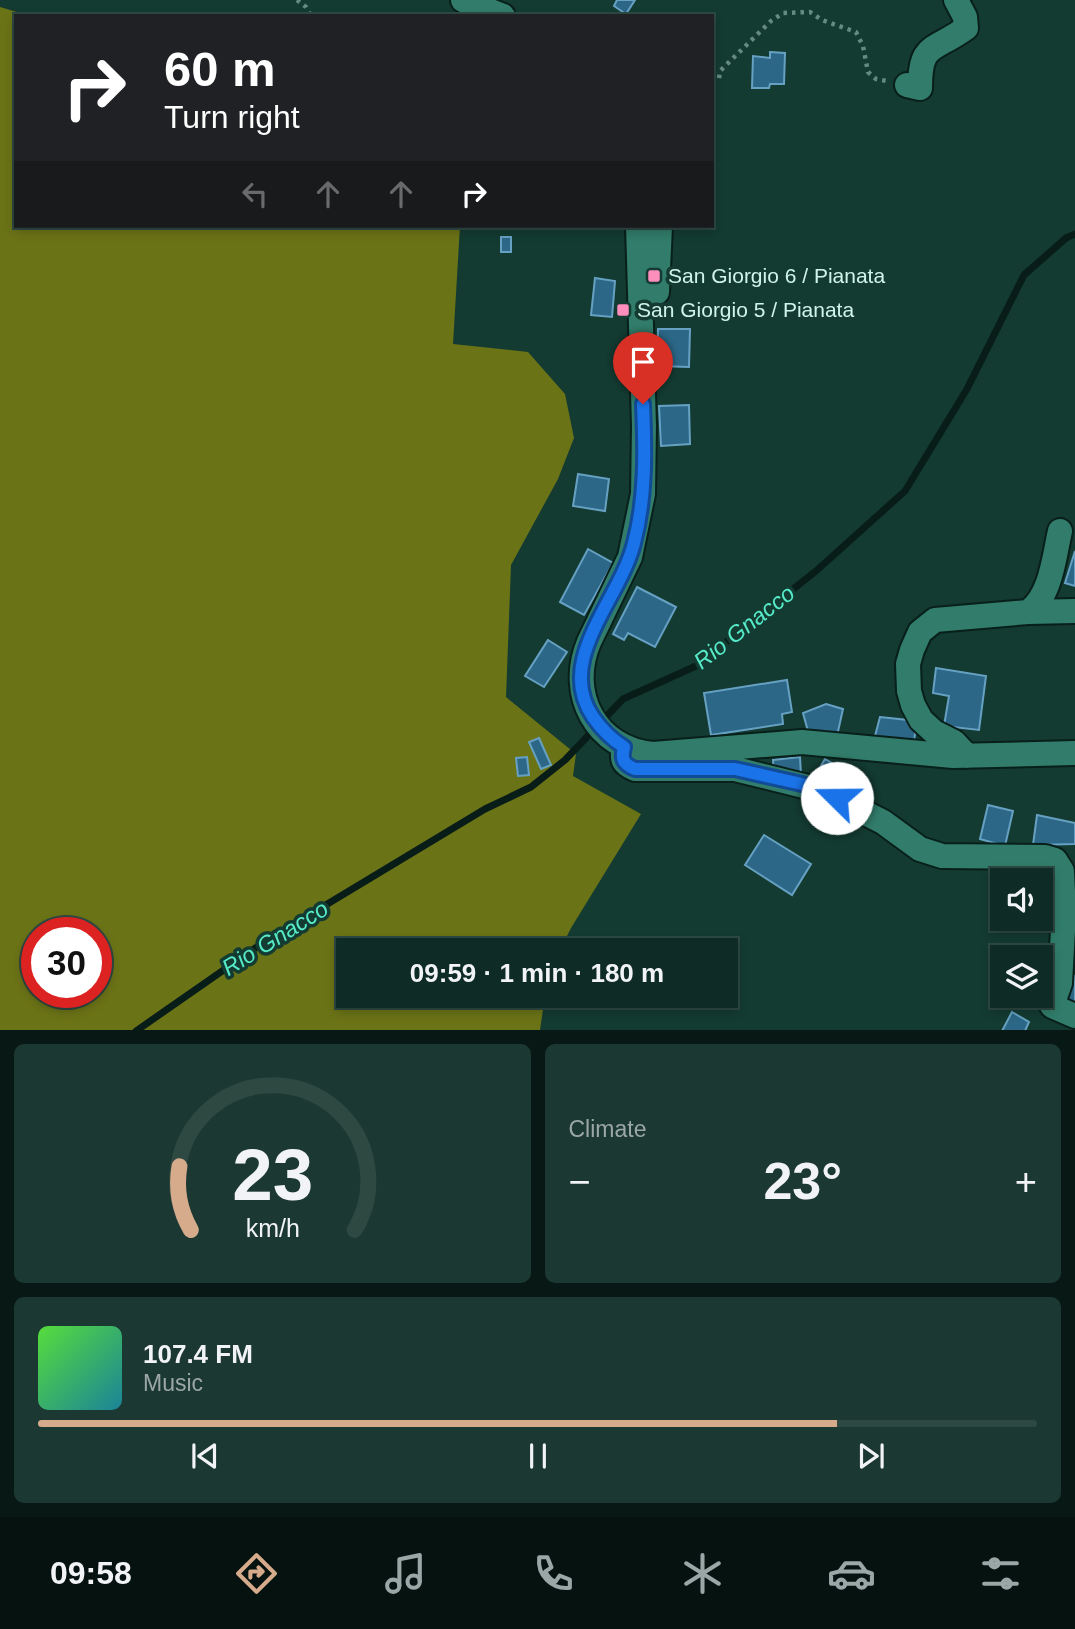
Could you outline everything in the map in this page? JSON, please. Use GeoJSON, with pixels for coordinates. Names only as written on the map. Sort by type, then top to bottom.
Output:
{"type":"FeatureCollection","features":[{"type":"Feature","properties":{"kind":"street"},"geometry":{"type":"LineString","coordinates":[[907,85],[920,88],[919,68],[925,54],[966,28],[965,17],[956,0]]}},
{"type":"Feature","properties":{"kind":"street"},"geometry":{"type":"LineString","coordinates":[[460,4],[496,14]]}},
{"type":"Feature","properties":{"kind":"street"},"geometry":{"type":"LineString","coordinates":[[638,228],[644,426],[643,494],[636,535],[627,565],[583,657],[580,674],[581,688],[589,711],[604,732],[624,747],[653,754],[802,742],[967,756],[1075,753]]}},
{"type":"Feature","properties":{"kind":"street"},"geometry":{"type":"LineString","coordinates":[[640,292],[657,292],[660,228]]}},
{"type":"Feature","properties":{"kind":"street"},"geometry":{"type":"LineString","coordinates":[[1028,612],[1036,606],[1045,589],[1060,531]]}},
{"type":"Feature","properties":{"kind":"street"},"geometry":{"type":"LineString","coordinates":[[967,756],[954,742],[934,732],[921,720],[913,705],[908,678],[912,650],[920,632],[935,620],[1075,611]]}},
{"type":"Feature","properties":{"kind":"street"},"geometry":{"type":"LineString","coordinates":[[624,747],[621,757],[624,763],[635,769],[735,769],[802,784],[854,806],[883,822],[920,849],[942,856],[1045,856],[1055,860],[1062,872],[1064,913],[1060,984],[1052,1006],[1075,1016]]}},
{"type":"Feature","properties":{"kind":"path"},"geometry":{"type":"LineString","coordinates":[[298,0],[306,6],[310,14]]}},
{"type":"Feature","properties":{"kind":"path"},"geometry":{"type":"LineString","coordinates":[[714,81],[719,79],[720,71],[771,21],[783,13],[810,12],[822,20],[856,32],[863,46],[871,76],[907,85]]}},
{"type":"Feature","properties":{"kind":"green space"},"geometry":{"type":"Polygon","coordinates":[[[0,7],[23,14],[14,14],[14,228],[460,228],[453,344],[528,352],[565,394],[574,438],[558,479],[511,565],[506,697],[576,754],[573,776],[641,814],[566,938],[336,938],[336,1008],[543,1008],[540,1030],[0,1030],[0,7]]]}},
{"type":"Feature","properties":{"kind":"building"},"geometry":{"type":"Polygon","coordinates":[[[617,0],[635,0],[626,14],[614,6],[617,0]]]}},
{"type":"Feature","properties":{"kind":"building"},"geometry":{"type":"Polygon","coordinates":[[[770,52],[785,53],[784,84],[770,84],[769,88],[752,88],[753,56],[770,58],[770,52]]]}},
{"type":"Feature","properties":{"kind":"building"},"geometry":{"type":"Polygon","coordinates":[[[501,237],[511,237],[511,252],[501,252],[501,237]]]}},
{"type":"Feature","properties":{"kind":"building"},"geometry":{"type":"Polygon","coordinates":[[[595,278],[615,281],[612,317],[591,315],[595,278]]]}},
{"type":"Feature","properties":{"kind":"building"},"geometry":{"type":"Polygon","coordinates":[[[658,329],[690,329],[689,367],[657,366],[658,329]]]}},
{"type":"Feature","properties":{"kind":"building"},"geometry":{"type":"Polygon","coordinates":[[[689,405],[690,444],[661,446],[659,406],[689,405]]]}},
{"type":"Feature","properties":{"kind":"building"},"geometry":{"type":"Polygon","coordinates":[[[578,474],[609,479],[605,511],[573,506],[578,474]]]}},
{"type":"Feature","properties":{"kind":"building"},"geometry":{"type":"Polygon","coordinates":[[[588,549],[613,563],[584,615],[560,602],[588,549]]]}},
{"type":"Feature","properties":{"kind":"building"},"geometry":{"type":"Polygon","coordinates":[[[1075,551],[1075,586],[1065,583],[1075,551]]]}},
{"type":"Feature","properties":{"kind":"building"},"geometry":{"type":"Polygon","coordinates":[[[637,587],[676,607],[655,647],[628,633],[624,640],[613,634],[637,587]]]}},
{"type":"Feature","properties":{"kind":"building"},"geometry":{"type":"Polygon","coordinates":[[[548,640],[567,652],[544,687],[525,676],[548,640]]]}},
{"type":"Feature","properties":{"kind":"building"},"geometry":{"type":"Polygon","coordinates":[[[936,668],[986,676],[979,730],[944,726],[949,696],[933,693],[936,668]]]}},
{"type":"Feature","properties":{"kind":"building"},"geometry":{"type":"Polygon","coordinates":[[[787,680],[792,712],[782,714],[783,724],[711,735],[704,693],[787,680]]]}},
{"type":"Feature","properties":{"kind":"building"},"geometry":{"type":"Polygon","coordinates":[[[826,704],[843,709],[837,736],[826,731],[809,735],[803,713],[826,704]]]}},
{"type":"Feature","properties":{"kind":"building"},"geometry":{"type":"Polygon","coordinates":[[[880,717],[917,721],[914,741],[875,736],[880,717]]]}},
{"type":"Feature","properties":{"kind":"building"},"geometry":{"type":"Polygon","coordinates":[[[539,738],[551,765],[541,769],[529,742],[539,738]]]}},
{"type":"Feature","properties":{"kind":"building"},"geometry":{"type":"Polygon","coordinates":[[[527,757],[529,775],[518,776],[516,758],[527,757]]]}},
{"type":"Feature","properties":{"kind":"building"},"geometry":{"type":"Polygon","coordinates":[[[800,757],[801,775],[790,775],[790,769],[774,774],[773,760],[800,757]]]}},
{"type":"Feature","properties":{"kind":"building"},"geometry":{"type":"Polygon","coordinates":[[[825,759],[867,783],[857,800],[815,776],[825,759]]]}},
{"type":"Feature","properties":{"kind":"building"},"geometry":{"type":"Polygon","coordinates":[[[988,805],[1013,811],[1005,846],[980,839],[988,805]]]}},
{"type":"Feature","properties":{"kind":"building"},"geometry":{"type":"Polygon","coordinates":[[[1037,815],[1075,823],[1075,844],[1033,845],[1037,815]]]}},
{"type":"Feature","properties":{"kind":"building"},"geometry":{"type":"Polygon","coordinates":[[[764,835],[811,864],[792,895],[745,865],[764,835]]]}},
{"type":"Feature","properties":{"kind":"building"},"geometry":{"type":"Polygon","coordinates":[[[1072,975],[1075,976],[1075,1008],[1067,1004],[1072,975]]]}},
{"type":"Feature","properties":{"kind":"building"},"geometry":{"type":"Polygon","coordinates":[[[1012,1012],[1029,1022],[1025,1030],[1003,1030],[1012,1012]]]}},
{"type":"Feature","properties":{"kind":"waterway","name":"Rio Gnacco"},"geometry":{"type":"LineString","coordinates":[[137,1030],[261,944],[485,809],[531,787],[565,760],[623,699],[696,666],[816,571],[905,491],[967,389],[1024,275],[1066,238],[1075,234]]}},
{"type":"Feature","properties":{"kind":"place","name":"San Giorgio 6 / Pianata"},"geometry":{"type":"Point","coordinates":[654,276]}},
{"type":"Feature","properties":{"kind":"place","name":"San Giorgio 5 / Pianata"},"geometry":{"type":"Point","coordinates":[623,310]}},
{"type":"Feature","properties":{"kind":"route"},"geometry":{"type":"LineString","coordinates":[[643,404],[643,494],[638,526],[624,574],[583,657],[581,688],[589,711],[604,732],[624,747],[621,757],[629,767],[643,770],[735,769],[802,784],[837,798]]}}]}
